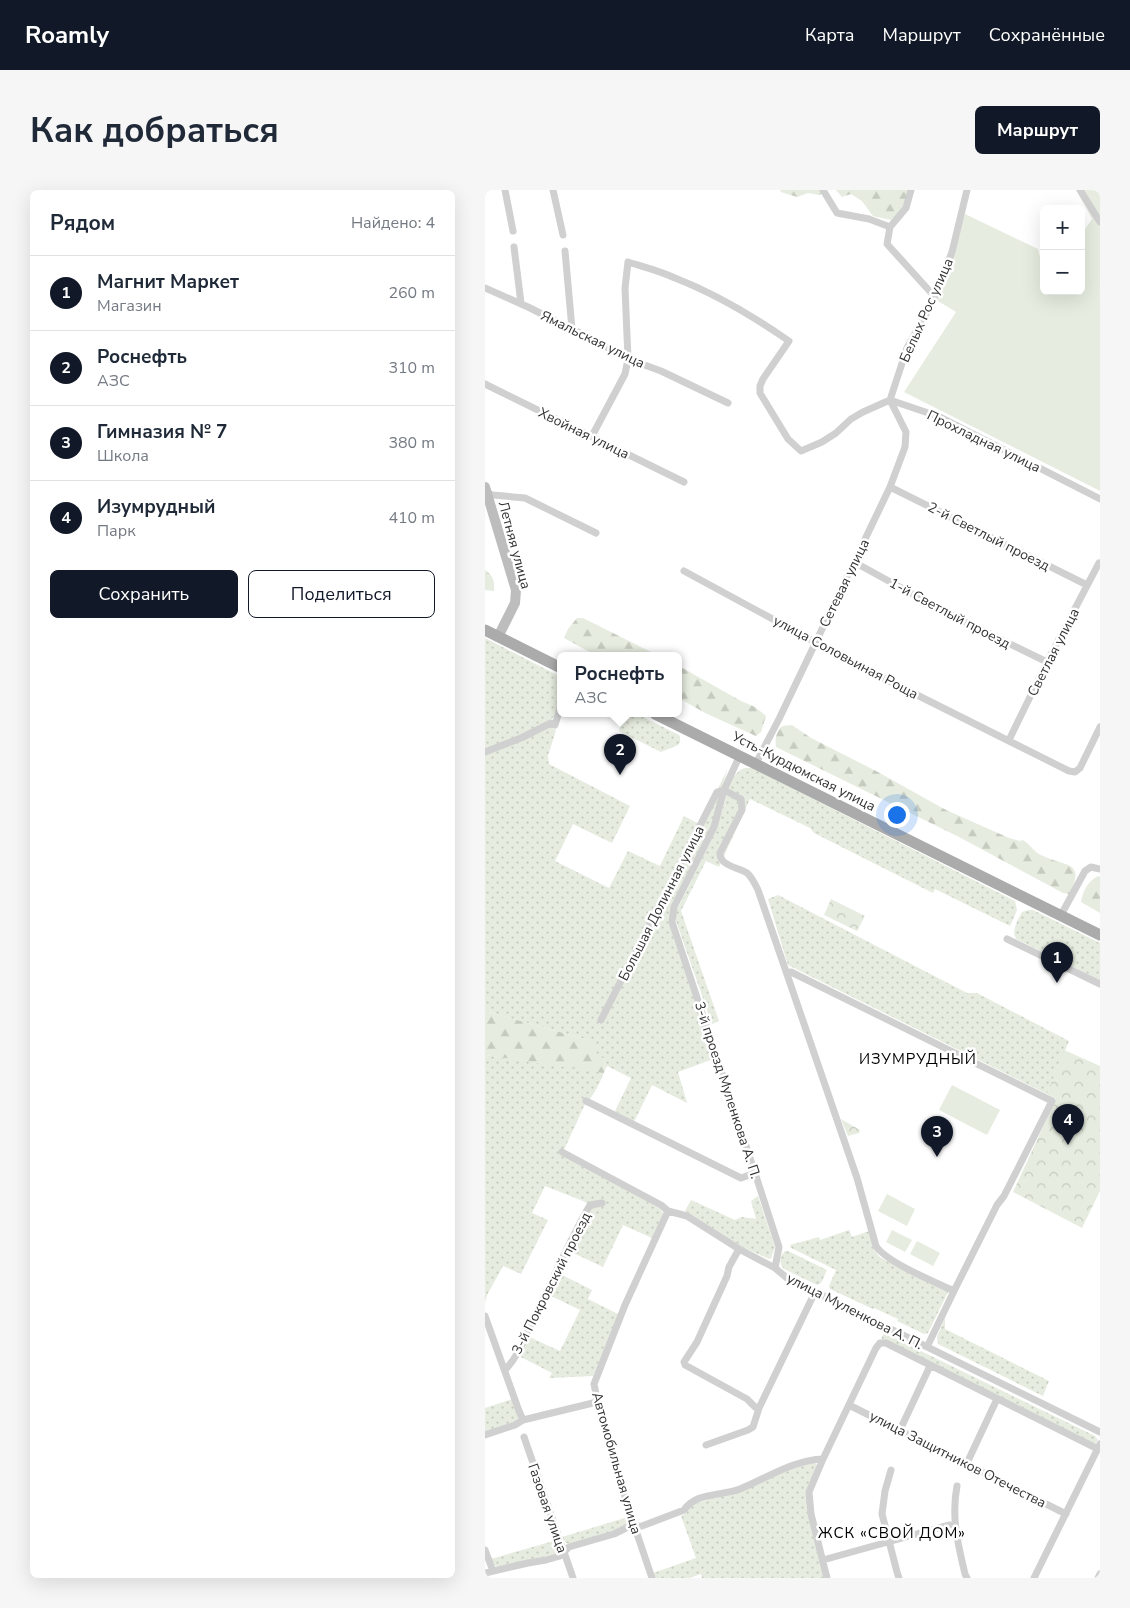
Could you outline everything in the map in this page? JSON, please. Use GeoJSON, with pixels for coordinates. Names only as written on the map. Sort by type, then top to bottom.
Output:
{"type":"FeatureCollection","features":[{"type":"Feature","properties":{"kind":"main road"},"geometry":{"type":"LineString","coordinates":[[485,630],[557,666]]}},
{"type":"Feature","properties":{"kind":"main road","name":"Усть-Курдюмская улица"},"geometry":{"type":"LineString","coordinates":[[661,717],[1100,935]]}},
{"type":"Feature","properties":{"kind":"street"},"geometry":{"type":"LineString","coordinates":[[505,190],[513,231]]}},
{"type":"Feature","properties":{"kind":"street"},"geometry":{"type":"LineString","coordinates":[[553,190],[563,235]]}},
{"type":"Feature","properties":{"kind":"street"},"geometry":{"type":"LineString","coordinates":[[823,190],[837,213],[869,219],[890,226]]}},
{"type":"Feature","properties":{"kind":"street"},"geometry":{"type":"LineString","coordinates":[[911,190],[906,208],[890,226],[887,244],[935,297]]}},
{"type":"Feature","properties":{"kind":"street","name":"Белых Рос улица"},"geometry":{"type":"LineString","coordinates":[[890,400],[907,348],[935,297],[952,252],[967,190]]}},
{"type":"Feature","properties":{"kind":"street"},"geometry":{"type":"LineString","coordinates":[[1080,190],[1100,222]]}},
{"type":"Feature","properties":{"kind":"street"},"geometry":{"type":"LineString","coordinates":[[514,246],[521,304]]}},
{"type":"Feature","properties":{"kind":"street"},"geometry":{"type":"LineString","coordinates":[[565,251],[572,329]]}},
{"type":"Feature","properties":{"kind":"street"},"geometry":{"type":"LineString","coordinates":[[593,436],[625,374],[628,360],[625,288],[628,262],[675,277],[720,298],[762,322],[789,341],[759,386],[760,393],[788,439],[801,451],[822,442],[863,412],[890,400]]}},
{"type":"Feature","properties":{"kind":"street","name":"Ямальская улица"},"geometry":{"type":"LineString","coordinates":[[485,288],[572,329],[628,360],[661,372],[728,403]]}},
{"type":"Feature","properties":{"kind":"street","name":"Хвойная улица"},"geometry":{"type":"LineString","coordinates":[[485,384],[683,482]]}},
{"type":"Feature","properties":{"kind":"street","name":"Сетевая улица"},"geometry":{"type":"LineString","coordinates":[[755,763],[779,719],[890,487],[905,447],[906,432],[890,400]]}},
{"type":"Feature","properties":{"kind":"street","name":"Прохладная улица"},"geometry":{"type":"LineString","coordinates":[[890,400],[940,417],[1100,499]]}},
{"type":"Feature","properties":{"kind":"street","name":"2-й Светлый проезд"},"geometry":{"type":"LineString","coordinates":[[890,487],[1087,585]]}},
{"type":"Feature","properties":{"kind":"street"},"geometry":{"type":"LineString","coordinates":[[485,491],[525,498],[596,533]]}},
{"type":"Feature","properties":{"kind":"street","name":"Летняя улица"},"geometry":{"type":"LineString","coordinates":[[485,491],[516,590],[513,608],[498,637]]}},
{"type":"Feature","properties":{"kind":"street","name":"1-й Светлый проезд"},"geometry":{"type":"LineString","coordinates":[[854,562],[949,614],[1047,662]]}},
{"type":"Feature","properties":{"kind":"street","name":"Светлая улица"},"geometry":{"type":"LineString","coordinates":[[1009,740],[1047,662],[1099,564]]}},
{"type":"Feature","properties":{"kind":"street","name":"улица Соловьиная Роща"},"geometry":{"type":"LineString","coordinates":[[684,571],[823,648],[1069,771],[1075,772],[1080,768],[1100,726]]}},
{"type":"Feature","properties":{"kind":"street"},"geometry":{"type":"LineString","coordinates":[[485,752],[521,738],[551,723],[555,725],[557,717]]}},
{"type":"Feature","properties":{"kind":"street","name":"Большая Долинная улица"},"geometry":{"type":"LineString","coordinates":[[672,914],[714,827],[724,790],[740,756]]}},
{"type":"Feature","properties":{"kind":"street"},"geometry":{"type":"LineString","coordinates":[[724,790],[741,798],[742,810],[720,852],[720,858],[724,862],[747,873],[755,883],[857,1178],[876,1246],[879,1251],[890,1259],[954,1291]]}},
{"type":"Feature","properties":{"kind":"street","name":"Большая Долинная улица"},"geometry":{"type":"LineString","coordinates":[[601,1020],[717,792],[724,790]]}},
{"type":"Feature","properties":{"kind":"street"},"geometry":{"type":"LineString","coordinates":[[1061,916],[1085,871],[1091,867],[1100,869]]}},
{"type":"Feature","properties":{"kind":"street","name":"3-й проезд Муленкова А. П."},"geometry":{"type":"LineString","coordinates":[[672,914],[676,938],[779,1248],[775,1268]]}},
{"type":"Feature","properties":{"kind":"street"},"geometry":{"type":"LineString","coordinates":[[1007,939],[1100,984]]}},
{"type":"Feature","properties":{"kind":"street"},"geometry":{"type":"LineString","coordinates":[[787,974],[791,972],[1051,1102],[1008,1188],[997,1205],[927,1347]]}},
{"type":"Feature","properties":{"kind":"street"},"geometry":{"type":"LineString","coordinates":[[586,1101],[741,1178],[755,1172]]}},
{"type":"Feature","properties":{"kind":"street","name":"улица Муленкова А. П."},"geometry":{"type":"LineString","coordinates":[[563,1152],[661,1205],[668,1211],[687,1216],[775,1268],[787,1278],[1100,1432]]}},
{"type":"Feature","properties":{"kind":"street","name":"3-й Покровский проезд"},"geometry":{"type":"LineString","coordinates":[[505,1370],[523,1340],[580,1222],[590,1205],[602,1203]]}},
{"type":"Feature","properties":{"kind":"street","name":"Автомобильная улица"},"geometry":{"type":"LineString","coordinates":[[652,1578],[601,1419],[594,1384],[625,1305],[668,1211]]}},
{"type":"Feature","properties":{"kind":"street"},"geometry":{"type":"LineString","coordinates":[[739,1248],[697,1342],[684,1362],[685,1365],[747,1399],[755,1407],[759,1408]]}},
{"type":"Feature","properties":{"kind":"street"},"geometry":{"type":"LineString","coordinates":[[706,1445],[753,1427],[757,1420],[759,1408],[815,1292]]}},
{"type":"Feature","properties":{"kind":"street"},"geometry":{"type":"LineString","coordinates":[[485,1316],[523,1420]]}},
{"type":"Feature","properties":{"kind":"street"},"geometry":{"type":"LineString","coordinates":[[827,1578],[811,1514],[809,1492],[823,1458],[880,1343],[886,1344],[997,1399],[1099,1446],[1034,1578]]}},
{"type":"Feature","properties":{"kind":"street"},"geometry":{"type":"LineString","coordinates":[[900,1430],[930,1366]]}},
{"type":"Feature","properties":{"kind":"street"},"geometry":{"type":"LineString","coordinates":[[967,1463],[997,1399]]}},
{"type":"Feature","properties":{"kind":"street"},"geometry":{"type":"LineString","coordinates":[[485,1435],[515,1425],[523,1420],[597,1402]]}},
{"type":"Feature","properties":{"kind":"street","name":"улица Защитников Отечества"},"geometry":{"type":"LineString","coordinates":[[849,1405],[1066,1514]]}},
{"type":"Feature","properties":{"kind":"street","name":"Газовая улица"},"geometry":{"type":"LineString","coordinates":[[524,1437],[573,1578]]}},
{"type":"Feature","properties":{"kind":"street"},"geometry":{"type":"LineString","coordinates":[[485,1573],[560,1556],[569,1547],[614,1534],[628,1527],[642,1526],[684,1510],[688,1504],[706,1496],[739,1489],[771,1473],[809,1459],[823,1458]]}},
{"type":"Feature","properties":{"kind":"street"},"geometry":{"type":"LineString","coordinates":[[891,1470],[885,1491],[882,1514],[899,1578]]}},
{"type":"Feature","properties":{"kind":"street"},"geometry":{"type":"LineString","coordinates":[[957,1486],[953,1505],[956,1539],[967,1578]]}},
{"type":"Feature","properties":{"kind":"street"},"geometry":{"type":"LineString","coordinates":[[823,1560],[955,1525]]}},
{"type":"Feature","properties":{"kind":"street"},"geometry":{"type":"LineString","coordinates":[[485,1550],[493,1570]]}},
{"type":"Feature","properties":{"kind":"street"},"geometry":{"type":"LineString","coordinates":[[1098,1578],[1100,1574]]}},
{"type":"Feature","properties":{"kind":"green space"},"geometry":{"type":"Polygon","coordinates":[[[780,190],[827,190],[819,195],[808,193],[797,197],[780,190]]]}},
{"type":"Feature","properties":{"kind":"green space"},"geometry":{"type":"Polygon","coordinates":[[[836,190],[908,190],[905,206],[891,220],[873,216],[862,201],[851,194],[842,197],[836,190]]]}},
{"type":"Feature","properties":{"kind":"green space"},"geometry":{"type":"Polygon","coordinates":[[[1076,190],[1100,190],[1100,491],[904,392],[956,312],[938,301],[965,214],[1038,249],[1040,257],[1040,295],[1085,295],[1085,229],[1092,219],[1076,190]]]}},
{"type":"Feature","properties":{"kind":"green space"},"geometry":{"type":"Polygon","coordinates":[[[485,570],[493,579],[494,591],[485,590],[485,570]]]}},
{"type":"Feature","properties":{"kind":"green space"},"geometry":{"type":"Polygon","coordinates":[[[577,618],[583,618],[651,652],[590,652],[564,638],[568,629],[577,618]]]}},
{"type":"Feature","properties":{"kind":"green space"},"geometry":{"type":"Polygon","coordinates":[[[485,638],[557,675],[557,710],[555,715],[543,725],[523,735],[485,749],[485,638]]]}},
{"type":"Feature","properties":{"kind":"green space"},"geometry":{"type":"Polygon","coordinates":[[[682,668],[755,707],[766,716],[761,732],[756,736],[705,713],[682,700],[682,668]]]}},
{"type":"Feature","properties":{"kind":"green space"},"geometry":{"type":"Polygon","coordinates":[[[621,717],[643,717],[680,736],[680,742],[678,745],[661,752],[619,731],[621,717]]]}},
{"type":"Feature","properties":{"kind":"green space"},"geometry":{"type":"Polygon","coordinates":[[[792,725],[811,738],[946,810],[1009,838],[1023,840],[1039,854],[1070,866],[1074,870],[1075,875],[1069,894],[1063,893],[959,837],[776,747],[777,732],[783,726],[792,725]]]}},
{"type":"Feature","properties":{"kind":"green space"},"geometry":{"type":"Polygon","coordinates":[[[549,727],[556,730],[548,756],[549,764],[630,806],[612,843],[573,824],[555,861],[609,888],[628,851],[660,866],[684,816],[699,824],[727,771],[711,827],[670,921],[674,939],[716,1058],[678,1072],[687,1103],[652,1085],[634,1122],[615,1111],[631,1078],[607,1066],[595,1091],[585,1104],[564,1150],[659,1208],[663,1213],[652,1238],[623,1225],[603,1267],[569,1251],[588,1203],[545,1186],[532,1213],[548,1220],[521,1274],[503,1266],[485,1302],[485,1055],[604,1072],[605,1059],[597,1056],[585,1039],[485,1011],[485,755],[549,727]]]}},
{"type":"Feature","properties":{"kind":"green space"},"geometry":{"type":"Polygon","coordinates":[[[745,768],[752,768],[1015,901],[1017,910],[1010,926],[935,889],[933,893],[814,833],[810,828],[750,799],[719,867],[706,861],[681,911],[719,1021],[712,1024],[675,914],[717,828],[734,776],[745,768]]]}},
{"type":"Feature","properties":{"kind":"green space"},"geometry":{"type":"Polygon","coordinates":[[[1098,876],[1100,877],[1100,913],[1081,902],[1086,887],[1098,876]]]}},
{"type":"Feature","properties":{"kind":"green space"},"geometry":{"type":"Polygon","coordinates":[[[778,895],[967,993],[977,993],[1069,1041],[1047,1094],[788,965],[768,899],[778,895]]]}},
{"type":"Feature","properties":{"kind":"green space"},"geometry":{"type":"Polygon","coordinates":[[[831,899],[865,916],[857,931],[824,915],[831,899]]]}},
{"type":"Feature","properties":{"kind":"green space"},"geometry":{"type":"Polygon","coordinates":[[[1033,910],[1100,943],[1100,980],[1016,939],[1014,932],[1017,922],[1022,912],[1033,910]]]}},
{"type":"Feature","properties":{"kind":"green space"},"geometry":{"type":"Polygon","coordinates":[[[485,1011],[585,1039],[596,1048],[597,1056],[605,1059],[604,1073],[485,1055],[485,1011]]]}},
{"type":"Feature","properties":{"kind":"green space"},"geometry":{"type":"Polygon","coordinates":[[[1064,1050],[1100,1066],[1100,1191],[1082,1228],[1013,1192],[1056,1099],[1047,1094],[1064,1050]]]}},
{"type":"Feature","properties":{"kind":"green space"},"geometry":{"type":"Polygon","coordinates":[[[952,1085],[1000,1110],[987,1135],[939,1110],[952,1085]]]}},
{"type":"Feature","properties":{"kind":"green space"},"geometry":{"type":"Polygon","coordinates":[[[841,1119],[860,1130],[859,1133],[848,1136],[841,1119]]]}},
{"type":"Feature","properties":{"kind":"green space"},"geometry":{"type":"Polygon","coordinates":[[[887,1194],[915,1209],[907,1226],[878,1211],[887,1194]]]}},
{"type":"Feature","properties":{"kind":"green space"},"geometry":{"type":"Polygon","coordinates":[[[758,1196],[775,1247],[769,1259],[740,1246],[685,1211],[691,1200],[735,1220],[742,1217],[756,1219],[751,1201],[758,1196]]]}},
{"type":"Feature","properties":{"kind":"green space"},"geometry":{"type":"Polygon","coordinates":[[[849,1230],[852,1237],[869,1231],[874,1249],[881,1258],[948,1292],[928,1333],[924,1334],[897,1321],[898,1319],[830,1289],[829,1286],[836,1270],[791,1248],[790,1245],[819,1237],[820,1240],[849,1230]]]}},
{"type":"Feature","properties":{"kind":"green space"},"geometry":{"type":"Polygon","coordinates":[[[892,1230],[912,1240],[905,1252],[886,1242],[892,1230]]]}},
{"type":"Feature","properties":{"kind":"green space"},"geometry":{"type":"Polygon","coordinates":[[[917,1241],[940,1253],[933,1266],[910,1254],[917,1241]]]}},
{"type":"Feature","properties":{"kind":"green space"},"geometry":{"type":"Polygon","coordinates":[[[785,1251],[827,1270],[821,1283],[817,1285],[784,1269],[780,1260],[785,1251]]]}},
{"type":"Feature","properties":{"kind":"green space"},"geometry":{"type":"Polygon","coordinates":[[[558,1273],[592,1290],[588,1299],[620,1315],[593,1376],[549,1378],[552,1373],[517,1355],[529,1337],[560,1351],[580,1310],[549,1295],[558,1273]]]}},
{"type":"Feature","properties":{"kind":"green space"},"geometry":{"type":"Polygon","coordinates":[[[945,1318],[945,1329],[1049,1381],[1043,1396],[938,1344],[937,1337],[945,1318]]]}},
{"type":"Feature","properties":{"kind":"green space"},"geometry":{"type":"Polygon","coordinates":[[[884,1333],[1095,1436],[1098,1440],[1095,1444],[1092,1444],[881,1339],[884,1333]]]}},
{"type":"Feature","properties":{"kind":"green space"},"geometry":{"type":"Polygon","coordinates":[[[512,1399],[519,1418],[517,1421],[485,1433],[485,1408],[512,1399]]]}},
{"type":"Feature","properties":{"kind":"green space"},"geometry":{"type":"Polygon","coordinates":[[[814,1461],[817,1466],[806,1491],[824,1578],[702,1578],[701,1574],[689,1578],[654,1578],[653,1573],[696,1558],[681,1516],[686,1513],[690,1506],[814,1461]]]}},
{"type":"Feature","properties":{"kind":"green space"},"geometry":{"type":"Polygon","coordinates":[[[628,1517],[627,1522],[622,1527],[600,1536],[570,1544],[566,1543],[562,1537],[628,1517]]]}},
{"type":"Feature","properties":{"kind":"green space"},"geometry":{"type":"Polygon","coordinates":[[[557,1540],[559,1549],[556,1554],[499,1567],[495,1566],[491,1559],[557,1540]]]}},
{"type":"Feature","properties":{"kind":"place","name":"Роснефть"},"geometry":{"type":"Point","coordinates":[620,775]}},
{"type":"Feature","properties":{"kind":"place","name":"Магнит Маркет"},"geometry":{"type":"Point","coordinates":[1057,983]}},
{"type":"Feature","properties":{"kind":"place","name":"Изумрудный"},"geometry":{"type":"Point","coordinates":[1068,1145]}},
{"type":"Feature","properties":{"kind":"place","name":"Гимназия № 7"},"geometry":{"type":"Point","coordinates":[937,1157]}},
{"type":"Feature","properties":{"kind":"district","name":"ИЗУМРУДНЫЙ"},"geometry":{"type":"Point","coordinates":[918,1059]}},
{"type":"Feature","properties":{"kind":"district","name":"ЖСК «СВОЙ ДОМ»"},"geometry":{"type":"Point","coordinates":[892,1533]}}]}
